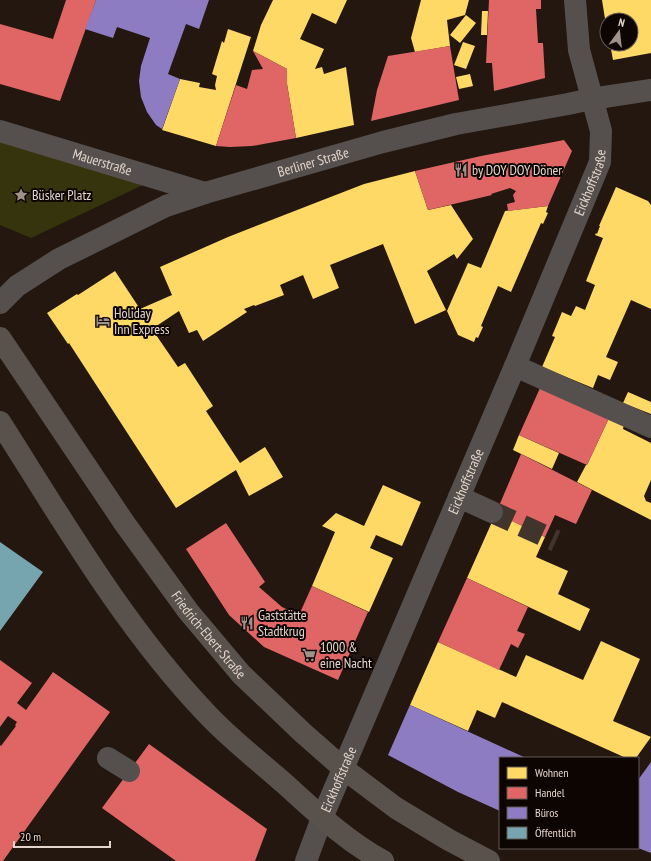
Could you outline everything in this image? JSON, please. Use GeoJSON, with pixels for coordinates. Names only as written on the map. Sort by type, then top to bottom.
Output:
{"type":"FeatureCollection","features":[{"type":"Feature","properties":{"kind":"main road","name":"Friedrich-Ebert-Straße"},"geometry":{"type":"LineString","coordinates":[[0,338],[125,524],[188,611],[241,674],[303,733],[344,769],[396,808],[449,840],[489,861]]}},
{"type":"Feature","properties":{"kind":"main road"},"geometry":{"type":"LineString","coordinates":[[0,422],[87,559],[149,646],[207,714],[322,818],[362,849],[383,861]]}},
{"type":"Feature","properties":{"kind":"street","name":"Eickhoffstraße"},"geometry":{"type":"LineString","coordinates":[[306,861],[322,818],[515,366],[600,162],[601,132],[578,50],[576,0]]}},
{"type":"Feature","properties":{"kind":"street","name":"Berliner Straße"},"geometry":{"type":"LineString","coordinates":[[0,303],[17,286],[59,259],[166,206],[205,193],[383,142],[456,124],[591,99],[651,90]]}},
{"type":"Feature","properties":{"kind":"street","name":"Mauerstraße"},"geometry":{"type":"LineString","coordinates":[[0,130],[205,193]]}},
{"type":"Feature","properties":{"kind":"street"},"geometry":{"type":"LineString","coordinates":[[515,366],[651,427]]}},
{"type":"Feature","properties":{"kind":"street"},"geometry":{"type":"LineString","coordinates":[[459,497],[492,512]]}},
{"type":"Feature","properties":{"kind":"street"},"geometry":{"type":"LineString","coordinates":[[108,758],[129,771]]}},
{"type":"Feature","properties":{"kind":"shaded area"},"geometry":{"type":"Polygon","coordinates":[[[0,140],[145,184],[31,238],[0,225],[0,140]]]}},
{"type":"Feature","properties":{"kind":"building: Wohnen"},"geometry":{"type":"Polygon","coordinates":[[[273,0],[347,0],[336,24],[312,13],[300,39],[324,49],[315,69],[322,67],[324,74],[346,67],[354,125],[296,138],[287,84],[287,69],[253,51],[261,25],[273,0]]]}},
{"type":"Feature","properties":{"kind":"building: Wohnen"},"geometry":{"type":"Polygon","coordinates":[[[421,0],[469,0],[465,15],[447,20],[450,46],[415,52],[411,38],[421,0]]]}},
{"type":"Feature","properties":{"kind":"building: Wohnen"},"geometry":{"type":"Polygon","coordinates":[[[602,0],[651,0],[651,53],[613,60],[612,52],[639,52],[639,12],[604,12],[602,0]]]}},
{"type":"Feature","properties":{"kind":"building: Wohnen"},"geometry":{"type":"Polygon","coordinates":[[[482,11],[488,11],[487,35],[481,35],[482,11]]]}},
{"type":"Feature","properties":{"kind":"building: Wohnen"},"geometry":{"type":"Polygon","coordinates":[[[466,15],[476,23],[460,43],[450,35],[466,15]]]}},
{"type":"Feature","properties":{"kind":"building: Wohnen"},"geometry":{"type":"Polygon","coordinates":[[[228,29],[251,37],[216,146],[162,130],[180,79],[200,83],[199,87],[216,90],[215,85],[217,76],[212,74],[222,41],[224,43],[228,29]]]}},
{"type":"Feature","properties":{"kind":"building: Wohnen"},"geometry":{"type":"Polygon","coordinates":[[[463,42],[475,46],[466,69],[454,65],[463,42]]]}},
{"type":"Feature","properties":{"kind":"building: Wohnen"},"geometry":{"type":"Polygon","coordinates":[[[470,74],[473,86],[459,89],[456,77],[470,74]]]}},
{"type":"Feature","properties":{"kind":"building: Wohnen"},"geometry":{"type":"Polygon","coordinates":[[[415,171],[428,210],[451,205],[473,239],[457,259],[454,254],[427,271],[446,310],[415,324],[383,244],[330,265],[339,288],[313,299],[303,275],[280,285],[284,295],[244,309],[247,312],[203,341],[197,330],[189,333],[179,311],[152,329],[178,367],[185,363],[213,406],[206,411],[240,463],[265,447],[283,477],[249,496],[236,470],[176,508],[69,343],[68,344],[47,313],[115,271],[140,309],[172,295],[160,267],[228,237],[364,184],[415,171]]]}},
{"type":"Feature","properties":{"kind":"building: Wohnen"},"geometry":{"type":"Polygon","coordinates":[[[616,187],[648,201],[651,205],[651,309],[631,300],[606,357],[618,362],[610,380],[598,375],[593,388],[542,367],[555,337],[552,336],[562,312],[571,316],[576,306],[585,310],[595,285],[586,281],[603,238],[595,235],[596,233],[597,234],[616,187]]]}},
{"type":"Feature","properties":{"kind":"building: Wohnen"},"geometry":{"type":"Polygon","coordinates":[[[548,206],[546,212],[548,213],[543,224],[541,223],[511,292],[498,286],[481,326],[483,327],[478,338],[476,337],[474,342],[458,335],[447,311],[468,263],[481,268],[505,211],[548,206]]]}},
{"type":"Feature","properties":{"kind":"building: Wohnen"},"geometry":{"type":"Polygon","coordinates":[[[628,392],[651,402],[651,414],[623,403],[628,392]]]}},
{"type":"Feature","properties":{"kind":"building: Wohnen"},"geometry":{"type":"Polygon","coordinates":[[[609,418],[624,424],[623,429],[651,443],[651,480],[644,496],[646,501],[651,503],[651,520],[577,482],[587,465],[609,418]]]}},
{"type":"Feature","properties":{"kind":"building: Wohnen"},"geometry":{"type":"Polygon","coordinates":[[[519,435],[559,453],[552,469],[513,450],[519,435]]]}},
{"type":"Feature","properties":{"kind":"building: Wohnen"},"geometry":{"type":"Polygon","coordinates":[[[383,485],[421,502],[402,546],[376,535],[370,548],[393,558],[369,612],[312,586],[335,532],[322,526],[336,513],[364,526],[383,485]]]}},
{"type":"Feature","properties":{"kind":"building: Wohnen"},"geometry":{"type":"Polygon","coordinates":[[[496,513],[545,537],[536,557],[568,571],[558,594],[590,609],[580,631],[467,578],[496,513]]]}},
{"type":"Feature","properties":{"kind":"building: Wohnen"},"geometry":{"type":"Polygon","coordinates":[[[601,641],[640,659],[613,721],[651,737],[637,757],[624,757],[502,702],[495,718],[477,710],[468,731],[410,705],[438,642],[516,677],[526,655],[583,680],[601,641]]]}},
{"type":"Feature","properties":{"kind":"building: Handel"},"geometry":{"type":"Polygon","coordinates":[[[66,0],[96,0],[60,101],[0,84],[0,24],[53,39],[66,0]]]}},
{"type":"Feature","properties":{"kind":"building: Handel"},"geometry":{"type":"Polygon","coordinates":[[[489,0],[541,0],[541,9],[536,9],[538,43],[543,43],[545,78],[494,91],[492,63],[486,63],[489,0]]]}},
{"type":"Feature","properties":{"kind":"building: Handel"},"geometry":{"type":"Polygon","coordinates":[[[450,46],[459,100],[371,121],[377,90],[388,56],[450,46]]]}},
{"type":"Feature","properties":{"kind":"building: Handel"},"geometry":{"type":"Polygon","coordinates":[[[253,51],[287,69],[287,84],[296,138],[252,146],[216,146],[236,85],[247,89],[252,70],[263,69],[253,51]]]}},
{"type":"Feature","properties":{"kind":"building: Handel"},"geometry":{"type":"Polygon","coordinates":[[[564,140],[572,151],[548,206],[508,211],[507,204],[515,202],[513,195],[516,191],[510,188],[491,194],[492,195],[428,210],[415,171],[481,156],[564,140]]]}},
{"type":"Feature","properties":{"kind":"building: Handel"},"geometry":{"type":"Polygon","coordinates":[[[540,388],[609,418],[587,465],[519,435],[540,388]]]}},
{"type":"Feature","properties":{"kind":"building: Handel"},"geometry":{"type":"Polygon","coordinates":[[[521,454],[592,490],[576,524],[555,515],[545,537],[496,513],[521,454]]]}},
{"type":"Feature","properties":{"kind":"building: Handel"},"geometry":{"type":"Polygon","coordinates":[[[226,523],[265,582],[259,587],[282,607],[299,615],[312,586],[368,612],[338,680],[264,647],[229,615],[186,549],[226,523]]]}},
{"type":"Feature","properties":{"kind":"building: Handel"},"geometry":{"type":"Polygon","coordinates":[[[467,578],[528,607],[517,631],[525,634],[518,648],[511,644],[499,670],[438,642],[467,578]]]}},
{"type":"Feature","properties":{"kind":"building: Handel"},"geometry":{"type":"Polygon","coordinates":[[[0,660],[32,683],[17,703],[26,710],[53,672],[110,712],[3,861],[0,861],[0,745],[1,746],[16,726],[15,725],[17,722],[8,716],[0,727],[0,660]]]}},
{"type":"Feature","properties":{"kind":"building: Handel"},"geometry":{"type":"Polygon","coordinates":[[[149,744],[267,829],[255,861],[176,861],[102,808],[149,744]]]}},
{"type":"Feature","properties":{"kind":"building: Büros"},"geometry":{"type":"Polygon","coordinates":[[[96,0],[209,0],[199,29],[186,24],[168,74],[180,79],[162,129],[156,125],[147,112],[141,97],[139,81],[141,66],[150,38],[117,27],[113,38],[85,29],[96,0]]]}},
{"type":"Feature","properties":{"kind":"building: Büros"},"geometry":{"type":"Polygon","coordinates":[[[410,705],[524,757],[499,757],[499,811],[458,792],[388,755],[410,705]]]}},
{"type":"Feature","properties":{"kind":"building: Büros"},"geometry":{"type":"Polygon","coordinates":[[[651,762],[651,853],[639,848],[639,779],[651,762]]]}},
{"type":"Feature","properties":{"kind":"building: Öffentlich"},"geometry":{"type":"Polygon","coordinates":[[[0,542],[43,572],[0,631],[0,542]]]}},
{"type":"Feature","properties":{"kind":"tunnel"},"geometry":{"type":"LineString","coordinates":[[492,512],[556,541]]}},
{"type":"Feature","properties":{"kind":"place","name":"by DOY DOY Döner"},"geometry":{"type":"Point","coordinates":[461,170]}},
{"type":"Feature","properties":{"kind":"place","name":"Büsker Platz"},"geometry":{"type":"Point","coordinates":[21,195]}},
{"type":"Feature","properties":{"kind":"place","name":"Holiday Inn Express"},"geometry":{"type":"Point","coordinates":[103,321]}},
{"type":"Feature","properties":{"kind":"place","name":"Gaststätte Stadtkrug"},"geometry":{"type":"Point","coordinates":[247,623]}},
{"type":"Feature","properties":{"kind":"place","name":"1000 & eine Nacht"},"geometry":{"type":"Point","coordinates":[309,655]}}]}
